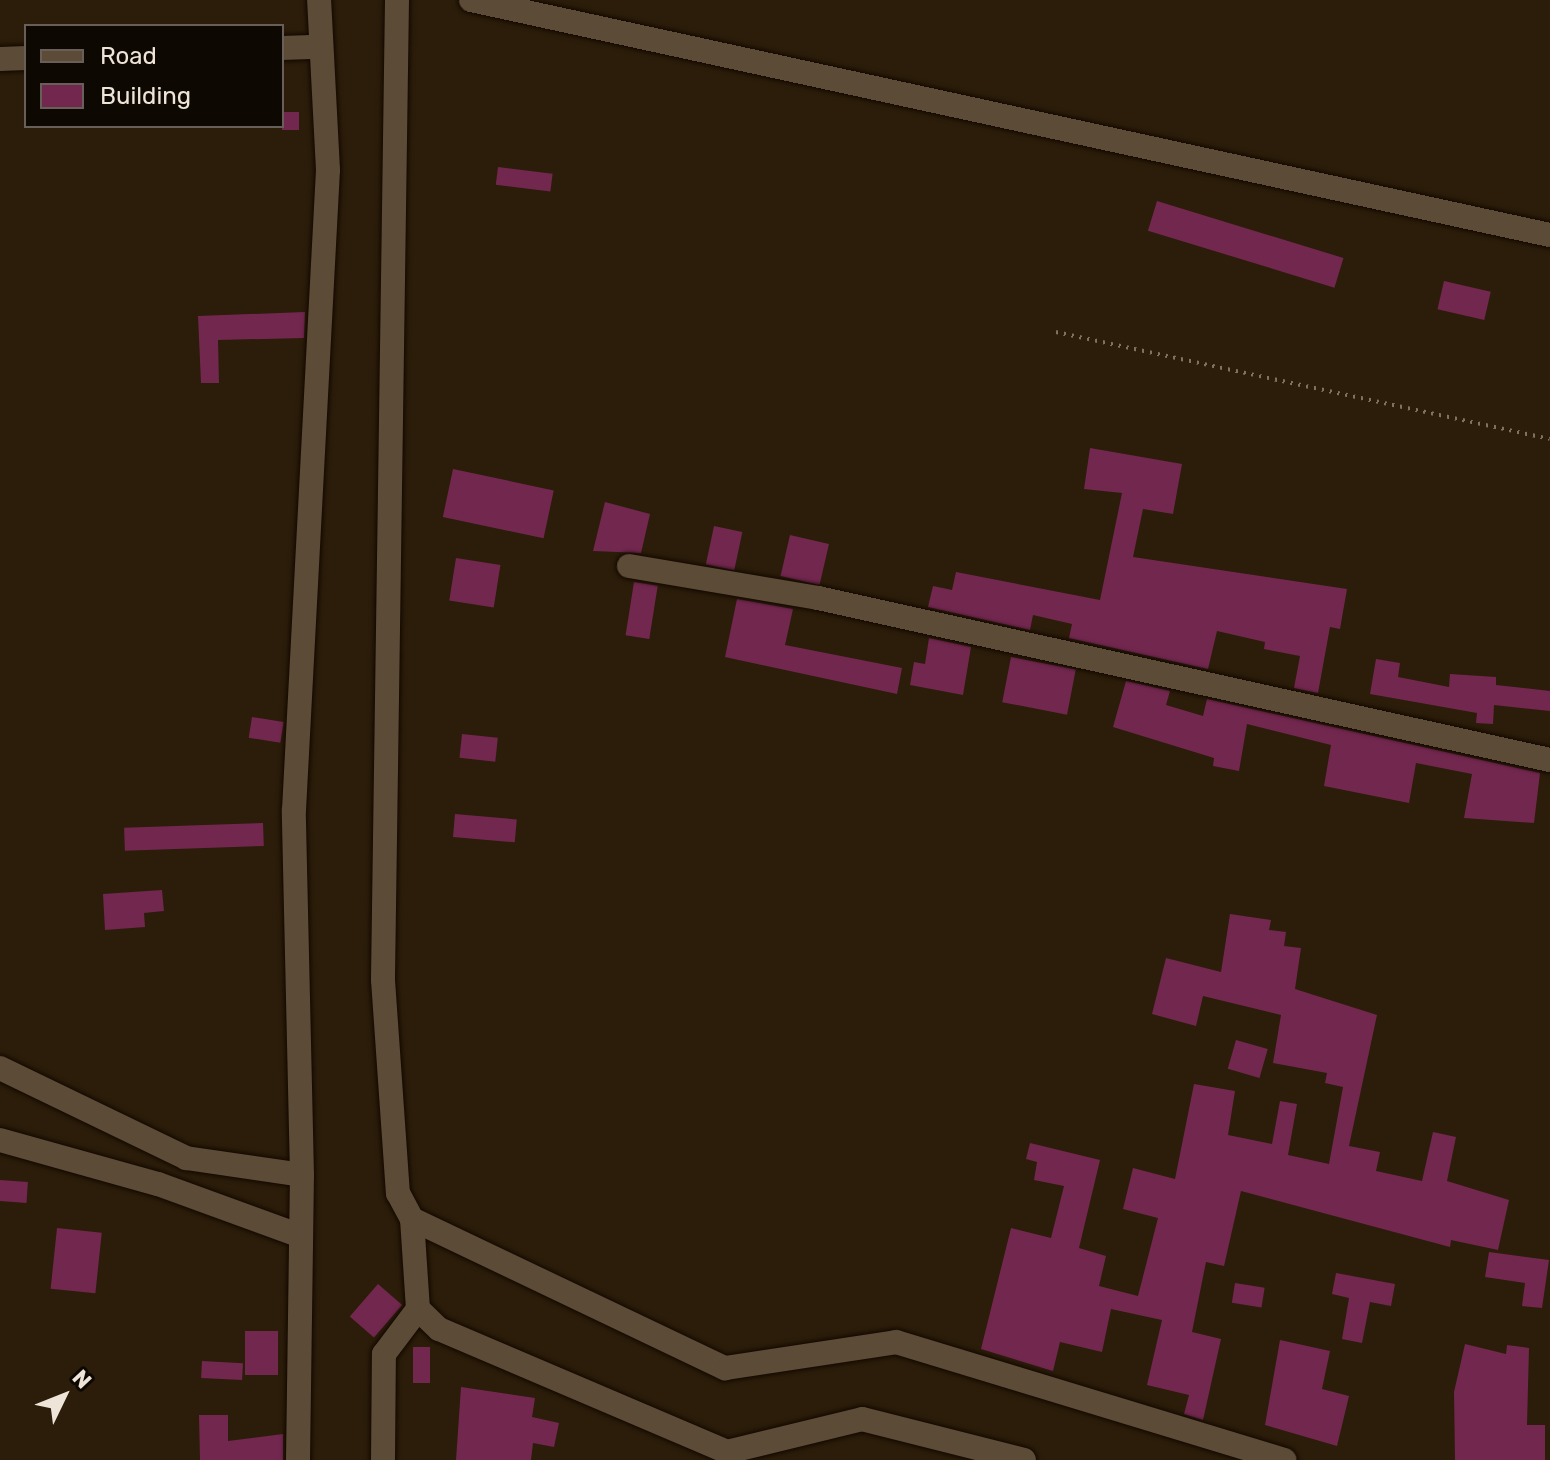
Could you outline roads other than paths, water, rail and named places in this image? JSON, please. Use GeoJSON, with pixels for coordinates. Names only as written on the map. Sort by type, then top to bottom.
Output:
{"type":"FeatureCollection","features":[{"type":"Feature","properties":{"kind":"street"},"geometry":{"type":"LineString","coordinates":[[298,1460],[298,1235],[302,1175],[294,810],[328,170],[318,47],[319,0]]}},
{"type":"Feature","properties":{"kind":"street"},"geometry":{"type":"LineString","coordinates":[[383,1460],[384,1354],[418,1309],[412,1219],[398,1193],[383,980],[397,0]]}},
{"type":"Feature","properties":{"kind":"street"},"geometry":{"type":"LineString","coordinates":[[471,0],[1550,235]]}},
{"type":"Feature","properties":{"kind":"street"},"geometry":{"type":"LineString","coordinates":[[284,48],[318,47]]}},
{"type":"Feature","properties":{"kind":"street"},"geometry":{"type":"LineString","coordinates":[[0,59],[24,58]]}},
{"type":"Feature","properties":{"kind":"street"},"geometry":{"type":"LineString","coordinates":[[629,566],[818,598],[1550,760]]}},
{"type":"Feature","properties":{"kind":"street"},"geometry":{"type":"LineString","coordinates":[[0,1068],[186,1158],[302,1175]]}},
{"type":"Feature","properties":{"kind":"street"},"geometry":{"type":"LineString","coordinates":[[0,1140],[158,1184],[298,1235]]}},
{"type":"Feature","properties":{"kind":"street"},"geometry":{"type":"LineString","coordinates":[[412,1219],[725,1368],[896,1342],[1284,1460]]}},
{"type":"Feature","properties":{"kind":"street"},"geometry":{"type":"LineString","coordinates":[[418,1309],[439,1329],[727,1452],[862,1419],[1024,1460]]}}]}
